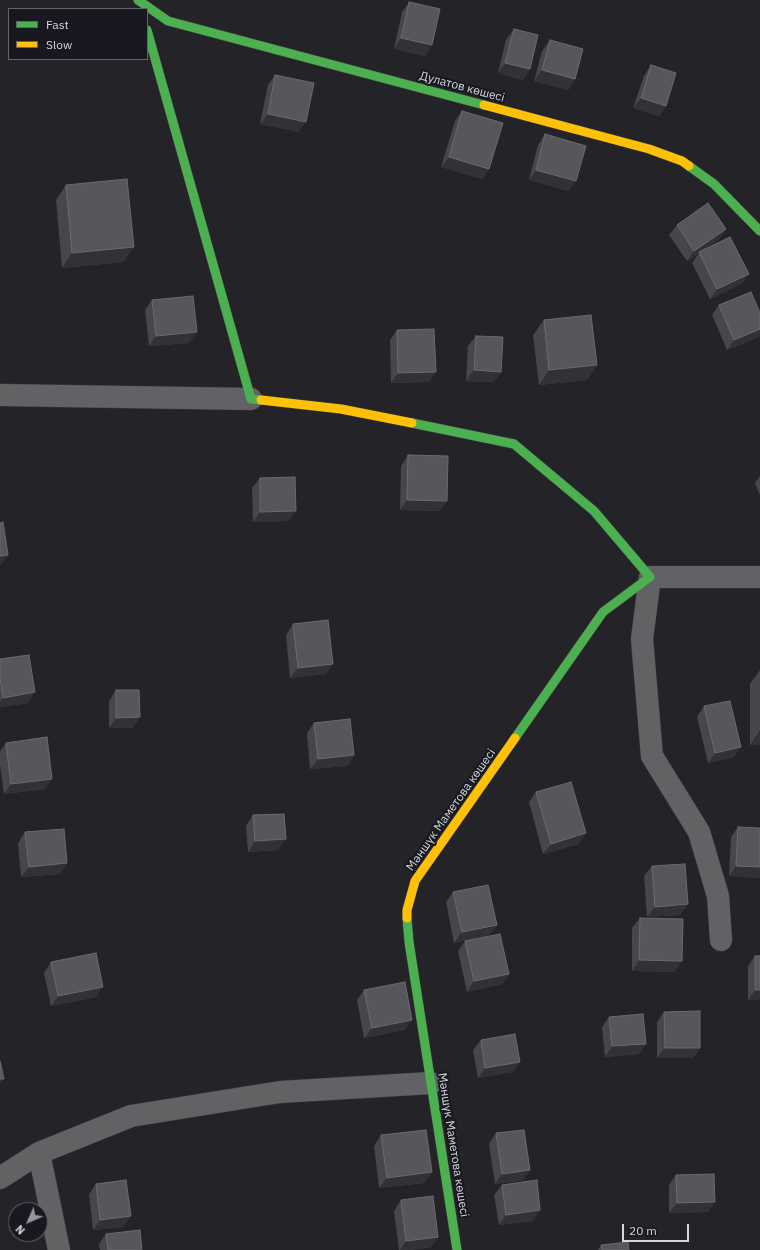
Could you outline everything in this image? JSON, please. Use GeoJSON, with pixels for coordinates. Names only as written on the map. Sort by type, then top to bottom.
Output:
{"type":"FeatureCollection","features":[{"type":"Feature","properties":{"kind":"street","name":"Дулатов көшесі"},"geometry":{"type":"LineString","coordinates":[[148,9],[168,21],[642,147],[682,160],[714,184],[760,231]]}},
{"type":"Feature","properties":{"kind":"street"},"geometry":{"type":"LineString","coordinates":[[148,34],[251,399]]}},
{"type":"Feature","properties":{"kind":"street"},"geometry":{"type":"LineString","coordinates":[[0,395],[251,399],[341,409],[514,444],[594,511],[650,577],[642,639],[652,756],[699,832],[718,896],[721,940]]}},
{"type":"Feature","properties":{"kind":"street"},"geometry":{"type":"LineString","coordinates":[[650,577],[760,577]]}},
{"type":"Feature","properties":{"kind":"street","name":"Мәншүк Маметова көшесі"},"geometry":{"type":"LineString","coordinates":[[457,1250],[409,942],[407,910],[415,881],[603,612],[650,577]]}},
{"type":"Feature","properties":{"kind":"street"},"geometry":{"type":"LineString","coordinates":[[0,1178],[39,1153],[131,1116],[280,1092],[431,1083]]}},
{"type":"Feature","properties":{"kind":"street"},"geometry":{"type":"LineString","coordinates":[[39,1153],[59,1250]]}},
{"type":"Feature","properties":{"kind":"building"},"geometry":{"type":"Polygon","coordinates":[[[409,2],[440,9],[432,45],[401,38],[409,2]]]}},
{"type":"Feature","properties":{"kind":"building"},"geometry":{"type":"Polygon","coordinates":[[[514,29],[538,35],[530,69],[505,63],[514,29]]]}},
{"type":"Feature","properties":{"kind":"building"},"geometry":{"type":"Polygon","coordinates":[[[550,40],[583,49],[575,79],[542,70],[550,40]]]}},
{"type":"Feature","properties":{"kind":"building"},"geometry":{"type":"Polygon","coordinates":[[[651,65],[676,73],[666,106],[641,98],[651,65]]]}},
{"type":"Feature","properties":{"kind":"building"},"geometry":{"type":"Polygon","coordinates":[[[275,75],[314,83],[306,122],[268,114],[275,75]]]}},
{"type":"Feature","properties":{"kind":"building"},"geometry":{"type":"Polygon","coordinates":[[[462,111],[503,123],[489,169],[449,157],[462,111]]]}},
{"type":"Feature","properties":{"kind":"building"},"geometry":{"type":"Polygon","coordinates":[[[545,134],[586,146],[576,181],[536,170],[545,134]]]}},
{"type":"Feature","properties":{"kind":"building"},"geometry":{"type":"Polygon","coordinates":[[[127,179],[134,247],[72,253],[66,185],[127,179]]]}},
{"type":"Feature","properties":{"kind":"building"},"geometry":{"type":"Polygon","coordinates":[[[708,203],[726,229],[694,251],[677,225],[708,203]]]}},
{"type":"Feature","properties":{"kind":"building"},"geometry":{"type":"Polygon","coordinates":[[[730,237],[749,274],[717,289],[699,252],[730,237]]]}},
{"type":"Feature","properties":{"kind":"building"},"geometry":{"type":"Polygon","coordinates":[[[751,292],[760,313],[760,329],[734,340],[719,305],[751,292]]]}},
{"type":"Feature","properties":{"kind":"building"},"geometry":{"type":"Polygon","coordinates":[[[193,296],[197,332],[156,336],[152,300],[193,296]]]}},
{"type":"Feature","properties":{"kind":"building"},"geometry":{"type":"Polygon","coordinates":[[[591,315],[597,365],[549,370],[544,320],[591,315]]]}},
{"type":"Feature","properties":{"kind":"building"},"geometry":{"type":"Polygon","coordinates":[[[434,329],[436,372],[398,373],[397,330],[434,329]]]}},
{"type":"Feature","properties":{"kind":"building"},"geometry":{"type":"Polygon","coordinates":[[[476,336],[503,337],[501,372],[474,370],[476,336]]]}},
{"type":"Feature","properties":{"kind":"building"},"geometry":{"type":"Polygon","coordinates":[[[408,455],[448,456],[447,501],[407,500],[408,455]]]}},
{"type":"Feature","properties":{"kind":"building"},"geometry":{"type":"Polygon","coordinates":[[[295,477],[296,511],[260,512],[260,478],[295,477]]]}},
{"type":"Feature","properties":{"kind":"building"},"geometry":{"type":"Polygon","coordinates":[[[3,522],[8,555],[0,556],[0,523],[3,522]]]}},
{"type":"Feature","properties":{"kind":"building"},"geometry":{"type":"Polygon","coordinates":[[[328,620],[333,664],[298,668],[293,624],[328,620]]]}},
{"type":"Feature","properties":{"kind":"building"},"geometry":{"type":"Polygon","coordinates":[[[29,655],[35,692],[3,698],[0,679],[0,659],[29,655]]]}},
{"type":"Feature","properties":{"kind":"building"},"geometry":{"type":"Polygon","coordinates":[[[116,690],[139,690],[140,717],[116,718],[116,690]]]}},
{"type":"Feature","properties":{"kind":"building"},"geometry":{"type":"Polygon","coordinates":[[[730,701],[741,747],[715,753],[704,706],[730,701]]]}},
{"type":"Feature","properties":{"kind":"building"},"geometry":{"type":"Polygon","coordinates":[[[350,719],[354,755],[318,759],[314,723],[350,719]]]}},
{"type":"Feature","properties":{"kind":"building"},"geometry":{"type":"Polygon","coordinates":[[[47,737],[52,779],[11,784],[6,743],[47,737]]]}},
{"type":"Feature","properties":{"kind":"building"},"geometry":{"type":"Polygon","coordinates":[[[571,782],[586,833],[551,844],[536,792],[571,782]]]}},
{"type":"Feature","properties":{"kind":"building"},"geometry":{"type":"Polygon","coordinates":[[[284,814],[286,839],[255,841],[253,815],[284,814]]]}},
{"type":"Feature","properties":{"kind":"building"},"geometry":{"type":"Polygon","coordinates":[[[738,827],[760,828],[760,867],[736,866],[738,827]]]}},
{"type":"Feature","properties":{"kind":"building"},"geometry":{"type":"Polygon","coordinates":[[[64,829],[67,863],[29,867],[25,832],[64,829]]]}},
{"type":"Feature","properties":{"kind":"building"},"geometry":{"type":"Polygon","coordinates":[[[685,864],[688,904],[655,907],[652,866],[685,864]]]}},
{"type":"Feature","properties":{"kind":"building"},"geometry":{"type":"Polygon","coordinates":[[[488,885],[497,925],[462,932],[453,892],[488,885]]]}},
{"type":"Feature","properties":{"kind":"building"},"geometry":{"type":"Polygon","coordinates":[[[640,918],[683,919],[682,961],[639,960],[640,918]]]}},
{"type":"Feature","properties":{"kind":"building"},"geometry":{"type":"Polygon","coordinates":[[[500,934],[509,974],[474,981],[465,941],[500,934]]]}},
{"type":"Feature","properties":{"kind":"building"},"geometry":{"type":"Polygon","coordinates":[[[96,953],[103,987],[58,996],[51,962],[96,953]]]}},
{"type":"Feature","properties":{"kind":"building"},"geometry":{"type":"Polygon","coordinates":[[[755,956],[760,956],[760,990],[755,990],[755,956]]]}},
{"type":"Feature","properties":{"kind":"building"},"geometry":{"type":"Polygon","coordinates":[[[405,982],[412,1020],[372,1028],[364,990],[405,982]]]}},
{"type":"Feature","properties":{"kind":"building"},"geometry":{"type":"Polygon","coordinates":[[[700,1011],[700,1048],[665,1048],[664,1012],[700,1011]]]}},
{"type":"Feature","properties":{"kind":"building"},"geometry":{"type":"Polygon","coordinates":[[[643,1014],[646,1044],[612,1046],[609,1017],[643,1014]]]}},
{"type":"Feature","properties":{"kind":"building"},"geometry":{"type":"Polygon","coordinates":[[[515,1034],[520,1062],[485,1068],[481,1040],[515,1034]]]}},
{"type":"Feature","properties":{"kind":"building"},"geometry":{"type":"Polygon","coordinates":[[[0,1061],[4,1079],[0,1079],[0,1061]]]}},
{"type":"Feature","properties":{"kind":"building"},"geometry":{"type":"Polygon","coordinates":[[[426,1130],[432,1172],[387,1178],[381,1135],[426,1130]]]}},
{"type":"Feature","properties":{"kind":"building"},"geometry":{"type":"Polygon","coordinates":[[[524,1130],[530,1170],[502,1174],[496,1133],[524,1130]]]}},
{"type":"Feature","properties":{"kind":"building"},"geometry":{"type":"Polygon","coordinates":[[[714,1174],[715,1202],[677,1203],[676,1175],[714,1174]]]}},
{"type":"Feature","properties":{"kind":"building"},"geometry":{"type":"Polygon","coordinates":[[[126,1180],[131,1216],[100,1220],[96,1184],[126,1180]]]}},
{"type":"Feature","properties":{"kind":"building"},"geometry":{"type":"Polygon","coordinates":[[[537,1180],[540,1210],[506,1215],[502,1185],[537,1180]]]}},
{"type":"Feature","properties":{"kind":"building"},"geometry":{"type":"Polygon","coordinates":[[[433,1196],[438,1237],[406,1241],[401,1200],[433,1196]]]}},
{"type":"Feature","properties":{"kind":"building"},"geometry":{"type":"Polygon","coordinates":[[[140,1230],[142,1250],[108,1250],[106,1234],[140,1230]]]}},
{"type":"Feature","properties":{"kind":"building"},"geometry":{"type":"Polygon","coordinates":[[[628,1242],[629,1250],[602,1250],[601,1245],[628,1242]]]}},
{"type":"Feature","properties":{"kind":"traffic: fast"},"geometry":{"type":"LineString","coordinates":[[138,0],[168,21],[484,105]]}},
{"type":"Feature","properties":{"kind":"traffic: fast"},"geometry":{"type":"LineString","coordinates":[[148,34],[251,399],[261,400]]}},
{"type":"Feature","properties":{"kind":"traffic: fast"},"geometry":{"type":"LineString","coordinates":[[689,166],[714,184],[760,231]]}},
{"type":"Feature","properties":{"kind":"traffic: fast"},"geometry":{"type":"LineString","coordinates":[[412,423],[514,444],[594,511],[650,577],[603,612],[515,738]]}},
{"type":"Feature","properties":{"kind":"traffic: fast"},"geometry":{"type":"LineString","coordinates":[[407,918],[409,942],[457,1250]]}},
{"type":"Feature","properties":{"kind":"traffic: slow"},"geometry":{"type":"LineString","coordinates":[[484,105],[649,149],[682,161],[689,166]]}},
{"type":"Feature","properties":{"kind":"traffic: slow"},"geometry":{"type":"LineString","coordinates":[[261,400],[341,409],[412,423]]}},
{"type":"Feature","properties":{"kind":"traffic: slow"},"geometry":{"type":"LineString","coordinates":[[407,918],[407,910],[415,881],[515,738]]}}]}
